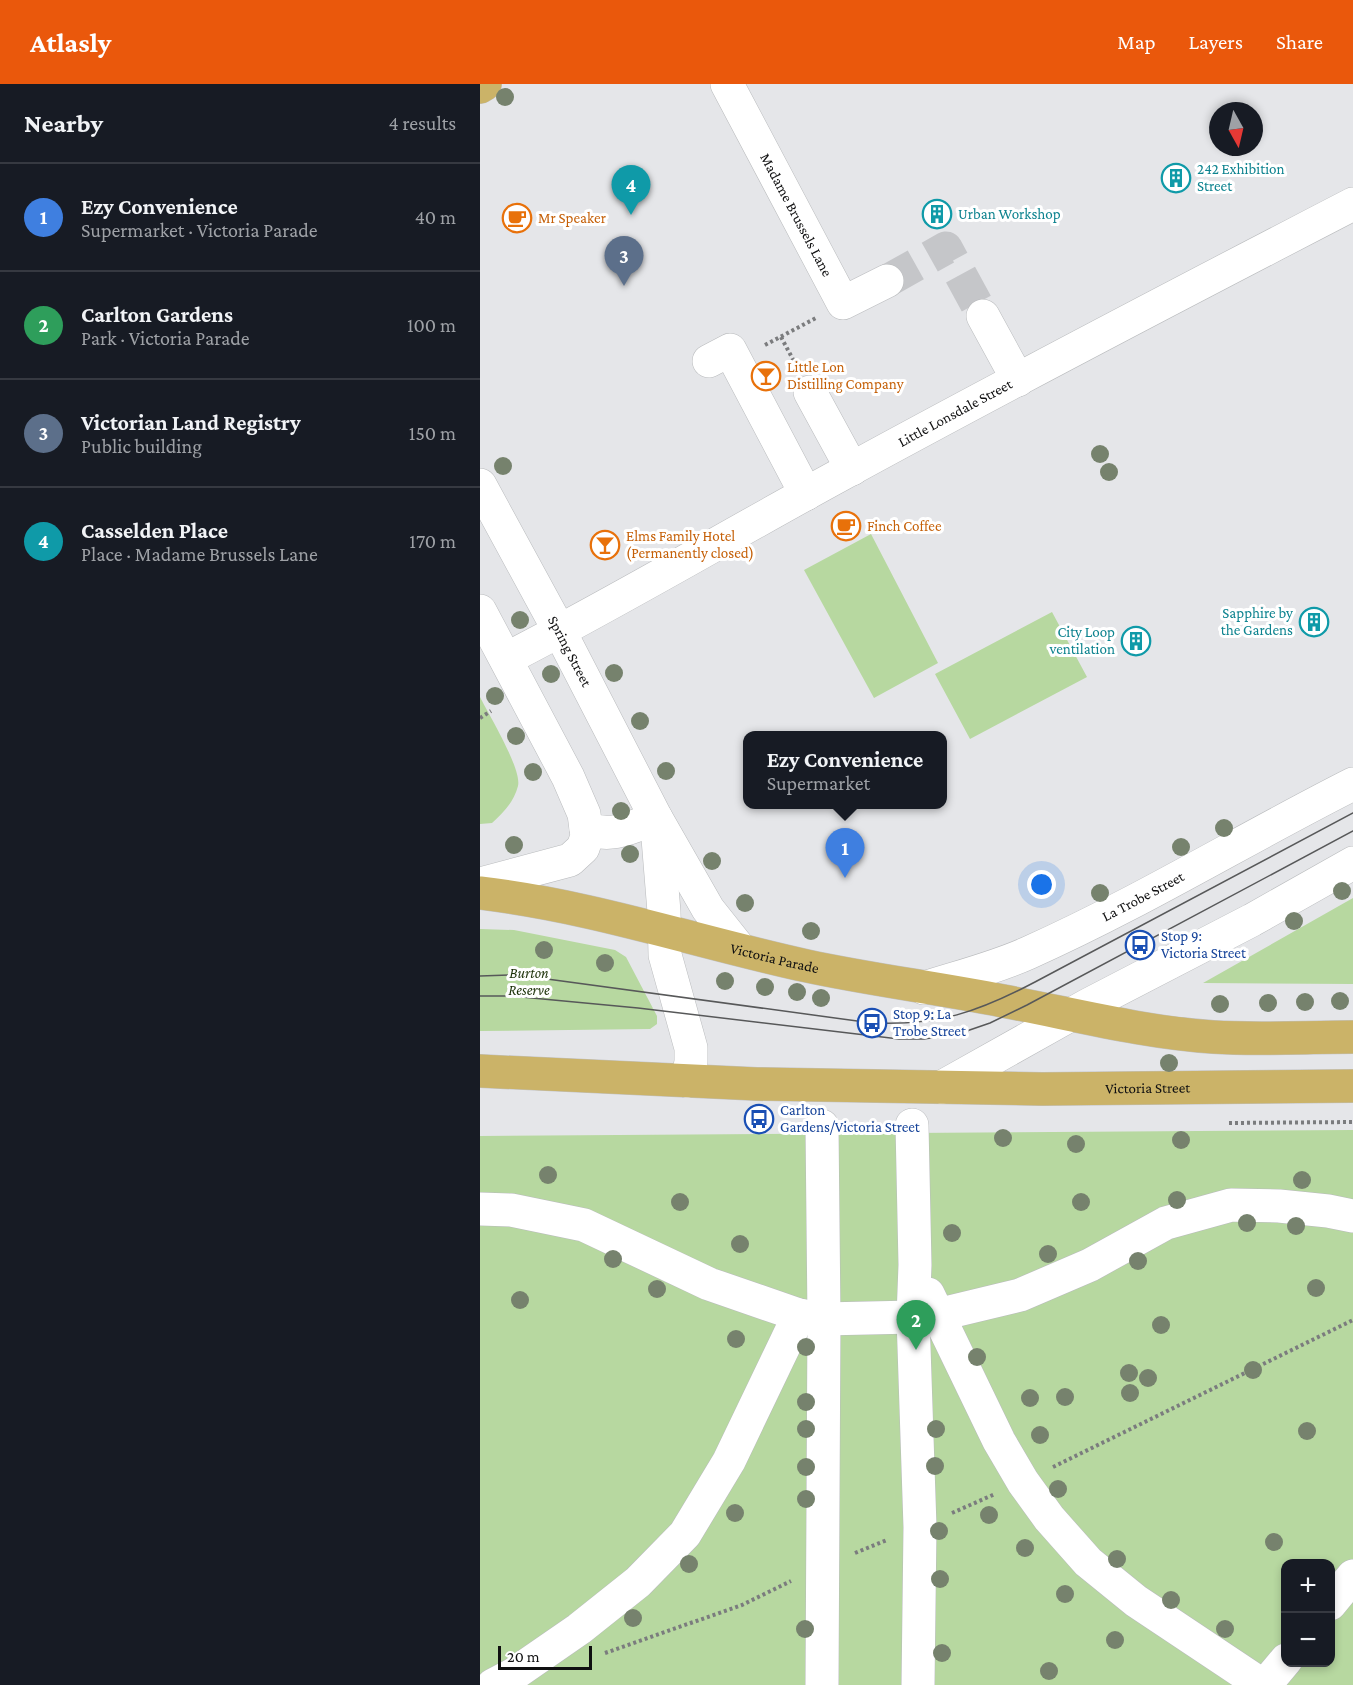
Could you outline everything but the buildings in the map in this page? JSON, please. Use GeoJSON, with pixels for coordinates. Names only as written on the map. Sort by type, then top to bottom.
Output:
{"type":"FeatureCollection","features":[{"type":"Feature","properties":{"kind":"main road"},"geometry":{"type":"LineString","coordinates":[[480,87],[485,84]]}},
{"type":"Feature","properties":{"kind":"main road","name":"Victoria Parade"},"geometry":{"type":"LineString","coordinates":[[480,893],[579,909],[805,965],[1071,1014]]}},
{"type":"Feature","properties":{"kind":"main road"},"geometry":{"type":"LineString","coordinates":[[1071,1014],[1144,1029],[1213,1037],[1353,1036]]}},
{"type":"Feature","properties":{"kind":"main road"},"geometry":{"type":"LineString","coordinates":[[480,1071],[756,1084],[942,1087]]}},
{"type":"Feature","properties":{"kind":"main road","name":"Victoria Street"},"geometry":{"type":"LineString","coordinates":[[942,1087],[1042,1089],[1353,1086]]}},
{"type":"Feature","properties":{"kind":"street","name":"Madame Brussels Lane"},"geometry":{"type":"LineString","coordinates":[[727,84],[843,303],[886,280]]}},
{"type":"Feature","properties":{"kind":"street","name":"Little Lonsdale Street"},"geometry":{"type":"LineString","coordinates":[[506,659],[560,632],[852,469],[1353,204]]}},
{"type":"Feature","properties":{"kind":"street"},"geometry":{"type":"LineString","coordinates":[[983,316],[1018,380]]}},
{"type":"Feature","properties":{"kind":"street"},"geometry":{"type":"LineString","coordinates":[[710,361],[730,350],[806,494]]}},
{"type":"Feature","properties":{"kind":"street"},"geometry":{"type":"LineString","coordinates":[[810,392],[852,469]]}},
{"type":"Feature","properties":{"kind":"street","name":"Spring Street"},"geometry":{"type":"LineString","coordinates":[[480,485],[560,632],[656,818],[704,902],[739,948]]}},
{"type":"Feature","properties":{"kind":"street"},"geometry":{"type":"LineString","coordinates":[[480,611],[568,777],[582,808],[586,828],[585,845],[570,860],[480,884]]}},
{"type":"Feature","properties":{"kind":"street","name":"La Trobe Street"},"geometry":{"type":"LineString","coordinates":[[924,988],[1013,958],[1062,937],[1150,893],[1353,784]]}},
{"type":"Feature","properties":{"kind":"street"},"geometry":{"type":"LineString","coordinates":[[586,828],[611,833],[656,818]]}},
{"type":"Feature","properties":{"kind":"street","name":"Spring Street"},"geometry":{"type":"LineString","coordinates":[[656,818],[665,955],[691,1048],[687,1081]]}},
{"type":"Feature","properties":{"kind":"street"},"geometry":{"type":"LineString","coordinates":[[942,1087],[1071,1014],[1252,920],[1353,863]]}},
{"type":"Feature","properties":{"kind":"street"},"geometry":{"type":"LineString","coordinates":[[912,1125],[915,1265],[925,1316],[918,1685]]}},
{"type":"Feature","properties":{"kind":"street"},"geometry":{"type":"LineString","coordinates":[[822,1126],[812,1317],[822,1685]]}},
{"type":"Feature","properties":{"kind":"street"},"geometry":{"type":"LineString","coordinates":[[480,1209],[511,1210],[584,1225],[709,1284],[812,1317],[925,1316],[1020,1295],[1090,1265],[1166,1223],[1231,1205],[1279,1206],[1353,1216]]}},
{"type":"Feature","properties":{"kind":"street"},"geometry":{"type":"LineString","coordinates":[[925,1316],[1023,1482],[1049,1518],[1088,1562],[1136,1601],[1264,1685],[1281,1666]]}},
{"type":"Feature","properties":{"kind":"street"},"geometry":{"type":"LineString","coordinates":[[493,1685],[514,1674],[638,1582],[685,1534],[812,1317]]}},
{"type":"Feature","properties":{"kind":"street"},"geometry":{"type":"LineString","coordinates":[[1335,1598],[1353,1576]]}},
{"type":"Feature","properties":{"kind":"path"},"geometry":{"type":"LineString","coordinates":[[772,341],[781,337]]}},
{"type":"Feature","properties":{"kind":"path"},"geometry":{"type":"LineString","coordinates":[[480,718],[490,711]]}},
{"type":"Feature","properties":{"kind":"green space"},"geometry":{"type":"Polygon","coordinates":[[[871,534],[938,663],[874,698],[804,570],[871,534]]]}},
{"type":"Feature","properties":{"kind":"green space"},"geometry":{"type":"Polygon","coordinates":[[[1052,612],[1087,677],[970,739],[935,674],[1052,612]]]}},
{"type":"Feature","properties":{"kind":"green space"},"geometry":{"type":"Polygon","coordinates":[[[480,697],[510,755],[518,778],[518,786],[511,802],[492,823],[480,824],[480,697]]]}},
{"type":"Feature","properties":{"kind":"green space"},"geometry":{"type":"Polygon","coordinates":[[[1353,898],[1353,984],[1203,983],[1353,898]]]}},
{"type":"Feature","properties":{"kind":"green space","name":"Burton Reserve"},"geometry":{"type":"Polygon","coordinates":[[[480,929],[514,930],[615,950],[626,957],[657,1016],[657,1024],[650,1029],[480,1031],[480,929]]]}},
{"type":"Feature","properties":{"kind":"green space"},"geometry":{"type":"Polygon","coordinates":[[[1353,1130],[1353,1685],[480,1685],[480,1136],[1353,1130]]]}},
{"type":"Feature","properties":{"kind":"tunnel"},"geometry":{"type":"LineString","coordinates":[[887,281],[946,248],[983,316]]}},
{"type":"Feature","properties":{"kind":"tram line"},"geometry":{"type":"LineString","coordinates":[[480,976],[509,975],[547,979],[872,1023],[938,1019],[976,1009],[1014,992],[1353,813]]}},
{"type":"Feature","properties":{"kind":"tram line"},"geometry":{"type":"LineString","coordinates":[[480,996],[511,996],[638,1008],[899,1039],[924,1039],[958,1034],[990,1023],[1027,1005],[1353,831]]}},
{"type":"Feature","properties":{"kind":"place","name":"242 Exhibition Street"},"geometry":{"type":"Point","coordinates":[1176,178]}},
{"type":"Feature","properties":{"kind":"place","name":"Urban Workshop"},"geometry":{"type":"Point","coordinates":[937,214]}},
{"type":"Feature","properties":{"kind":"place","name":"Casselden Place"},"geometry":{"type":"Point","coordinates":[631,215]}},
{"type":"Feature","properties":{"kind":"place","name":"Mr Speaker"},"geometry":{"type":"Point","coordinates":[517,218]}},
{"type":"Feature","properties":{"kind":"place","name":"Victorian Land Registry"},"geometry":{"type":"Point","coordinates":[624,286]}},
{"type":"Feature","properties":{"kind":"place","name":"Little Lon Distilling Company"},"geometry":{"type":"Point","coordinates":[766,376]}},
{"type":"Feature","properties":{"kind":"place","name":"Finch Coffee"},"geometry":{"type":"Point","coordinates":[846,526]}},
{"type":"Feature","properties":{"kind":"place","name":"Elms Family Hotel (Permanently closed)"},"geometry":{"type":"Point","coordinates":[605,545]}},
{"type":"Feature","properties":{"kind":"place","name":"Sapphire by the Gardens"},"geometry":{"type":"Point","coordinates":[1314,622]}},
{"type":"Feature","properties":{"kind":"place","name":"City Loop ventilation"},"geometry":{"type":"Point","coordinates":[1136,641]}},
{"type":"Feature","properties":{"kind":"place","name":"Ezy Convenience"},"geometry":{"type":"Point","coordinates":[845,878]}},
{"type":"Feature","properties":{"kind":"place","name":"Stop 9: Victoria Street"},"geometry":{"type":"Point","coordinates":[1140,945]}},
{"type":"Feature","properties":{"kind":"place","name":"Stop 9: La Trobe Street"},"geometry":{"type":"Point","coordinates":[872,1023]}},
{"type":"Feature","properties":{"kind":"place","name":"Carlton Gardens/Victoria Street"},"geometry":{"type":"Point","coordinates":[759,1119]}},
{"type":"Feature","properties":{"kind":"place","name":"Carlton Gardens"},"geometry":{"type":"Point","coordinates":[916,1350]}}]}
